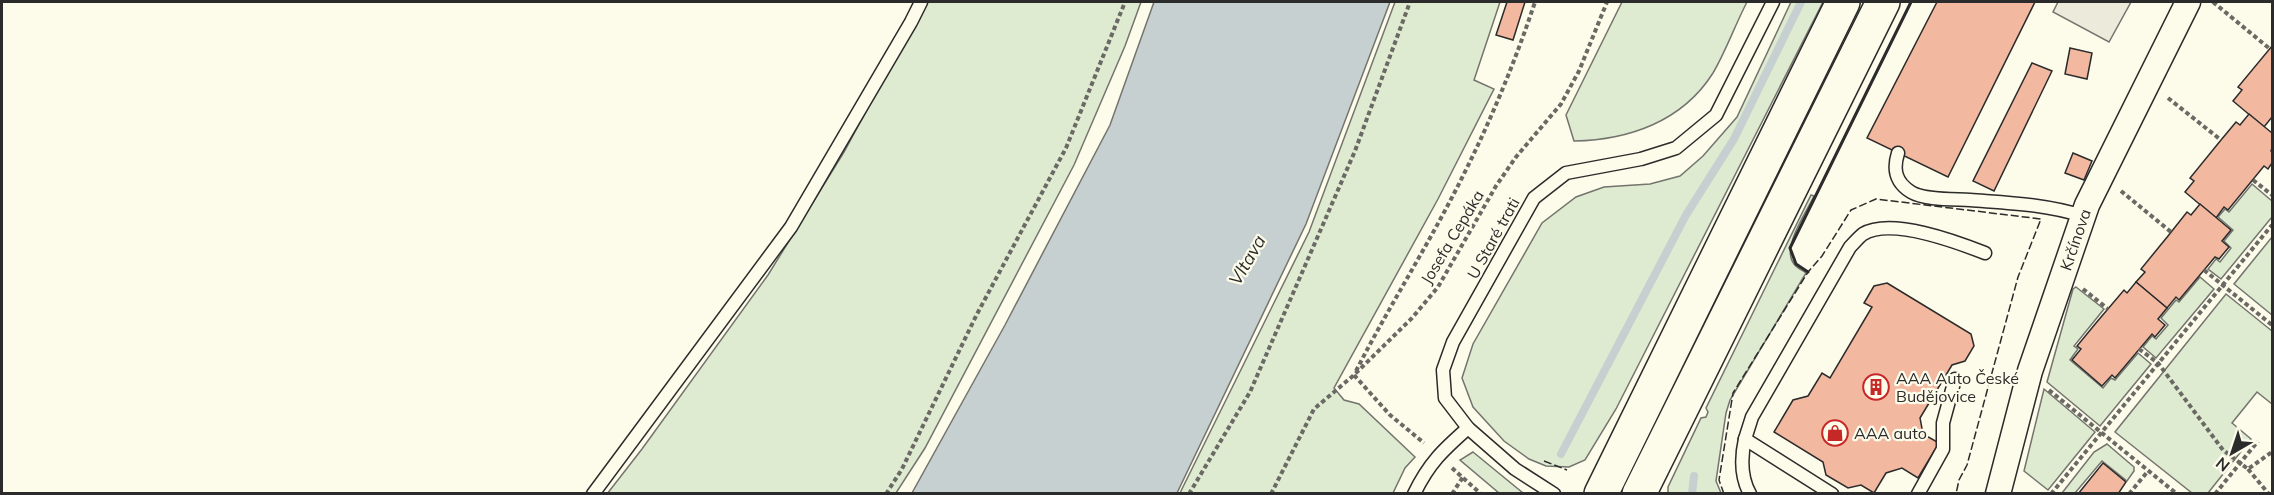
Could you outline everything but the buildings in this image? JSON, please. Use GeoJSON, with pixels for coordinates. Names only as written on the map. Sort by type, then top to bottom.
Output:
{"type":"FeatureCollection","features":[{"type":"Feature","properties":{"kind":"main road"},"geometry":{"type":"LineString","coordinates":[[1601,494],[1843,2]]}},
{"type":"Feature","properties":{"kind":"main road"},"geometry":{"type":"LineString","coordinates":[[1639,494],[1883,2]]}},
{"type":"Feature","properties":{"kind":"street","name":"Krčínova"},"geometry":{"type":"LineString","coordinates":[[1998,494],[2030,371],[2083,216],[2188,2]]}},
{"type":"Feature","properties":{"kind":"lane"},"geometry":{"type":"LineString","coordinates":[[593,494],[791,227],[921,2]]}},
{"type":"Feature","properties":{"kind":"lane","name":"U Staré trati"},"geometry":{"type":"LineString","coordinates":[[1554,494],[1515,470],[1468,428],[1445,398],[1443,370],[1453,342],[1534,198],[1566,173],[1641,159],[1676,148],[1716,115],[1773,2]]}},
{"type":"Feature","properties":{"kind":"lane"},"geometry":{"type":"LineString","coordinates":[[1898,153],[1894,165],[1896,176],[1913,194],[1936,198],[2054,207],[2083,216]]}},
{"type":"Feature","properties":{"kind":"lane"},"geometry":{"type":"LineString","coordinates":[[1750,494],[1746,487],[1740,459],[1752,417],[1850,247],[1864,234],[1889,228],[1921,232],[1948,239],[1985,253]]}},
{"type":"Feature","properties":{"kind":"lane"},"geometry":{"type":"LineString","coordinates":[[1918,494],[1943,449],[1943,423],[1955,379]]}},
{"type":"Feature","properties":{"kind":"lane"},"geometry":{"type":"LineString","coordinates":[[1414,494],[1426,470],[1437,455],[1468,428]]}},
{"type":"Feature","properties":{"kind":"lane"},"geometry":{"type":"LineString","coordinates":[[1745,439],[1832,494]]}},
{"type":"Feature","properties":{"kind":"path"},"geometry":{"type":"LineString","coordinates":[[886,494],[902,469],[976,314],[1066,148],[1125,2]]}},
{"type":"Feature","properties":{"kind":"path"},"geometry":{"type":"LineString","coordinates":[[1189,494],[1255,381],[1355,152],[1410,2]]}},
{"type":"Feature","properties":{"kind":"path"},"geometry":{"type":"LineString","coordinates":[[1390,415],[1354,375],[1376,331],[1449,202],[1515,64],[1535,2]]}},
{"type":"Feature","properties":{"kind":"path","name":"Josefa Cepáka"},"geometry":{"type":"LineString","coordinates":[[1271,494],[1314,409],[1354,375],[1412,318],[1438,287],[1496,186],[1516,157],[1561,104],[1579,70],[1607,2]]}},
{"type":"Feature","properties":{"kind":"path"},"geometry":{"type":"LineString","coordinates":[[2212,2],[2270,49]]}},
{"type":"Feature","properties":{"kind":"path"},"geometry":{"type":"LineString","coordinates":[[2167,97],[2221,140]]}},
{"type":"Feature","properties":{"kind":"path"},"geometry":{"type":"LineString","coordinates":[[2253,180],[2272,195]]}},
{"type":"Feature","properties":{"kind":"path"},"geometry":{"type":"LineString","coordinates":[[2119,190],[2171,232]]}},
{"type":"Feature","properties":{"kind":"path"},"geometry":{"type":"LineString","coordinates":[[2051,494],[2272,225]]}},
{"type":"Feature","properties":{"kind":"path"},"geometry":{"type":"LineString","coordinates":[[2204,270],[2272,325]]}},
{"type":"Feature","properties":{"kind":"path"},"geometry":{"type":"LineString","coordinates":[[2081,288],[2108,309]]}},
{"type":"Feature","properties":{"kind":"path"},"geometry":{"type":"LineString","coordinates":[[2139,349],[2158,363],[2223,450],[2248,469],[2268,493]]}},
{"type":"Feature","properties":{"kind":"path"},"geometry":{"type":"LineString","coordinates":[[2042,384],[2176,494]]}},
{"type":"Feature","properties":{"kind":"path"},"geometry":{"type":"LineString","coordinates":[[2215,494],[2258,441]]}},
{"type":"Feature","properties":{"kind":"path"},"geometry":{"type":"LineString","coordinates":[[2248,469],[2272,452]]}},
{"type":"Feature","properties":{"kind":"path"},"geometry":{"type":"LineString","coordinates":[[2129,494],[2148,471]]}},
{"type":"Feature","properties":{"kind":"path"},"geometry":{"type":"LineString","coordinates":[[1452,494],[1463,477]]}},
{"type":"Feature","properties":{"kind":"green space"},"geometry":{"type":"Polygon","coordinates":[[[925,2],[1141,2],[1125,46],[1074,165],[925,448],[896,493],[607,494],[768,275],[844,152],[925,2]]]}},
{"type":"Feature","properties":{"kind":"green space"},"geometry":{"type":"Polygon","coordinates":[[[1395,2],[1500,2],[1474,80],[1494,89],[1438,199],[1334,388],[1344,400],[1359,404],[1415,457],[1405,468],[1393,493],[1180,493],[1309,232],[1395,2]]]}},
{"type":"Feature","properties":{"kind":"green space"},"geometry":{"type":"Polygon","coordinates":[[[1622,2],[1747,2],[1713,73],[1686,104],[1670,116],[1634,132],[1594,140],[1574,141],[1566,115],[1622,2]]]}},
{"type":"Feature","properties":{"kind":"green space"},"geometry":{"type":"Polygon","coordinates":[[[1791,2],[1823,2],[1616,409],[1585,460],[1569,467],[1546,466],[1529,459],[1504,441],[1473,407],[1462,378],[1473,344],[1542,223],[1576,197],[1604,187],[1650,184],[1680,176],[1703,156],[1737,117],[1791,2]]]}},
{"type":"Feature","properties":{"kind":"green space"},"geometry":{"type":"Polygon","coordinates":[[[2252,184],[2272,201],[2272,217],[2221,279],[2208,269],[2216,259],[2220,262],[2231,248],[2224,241],[2233,230],[2218,217],[2225,209],[2229,212],[2252,184]]]}},
{"type":"Feature","properties":{"kind":"green space"},"geometry":{"type":"Polygon","coordinates":[[[1811,195],[1814,196],[1796,230],[1791,249],[1794,264],[1806,273],[1730,400],[1726,413],[1716,481],[1721,493],[1668,493],[1668,487],[1701,418],[1706,417],[1708,412],[1706,408],[1811,195]]]}},
{"type":"Feature","properties":{"kind":"green space"},"geometry":{"type":"Polygon","coordinates":[[[2272,237],[2272,315],[2234,284],[2272,237]]]}},
{"type":"Feature","properties":{"kind":"green space"},"geometry":{"type":"Polygon","coordinates":[[[2200,277],[2214,289],[2156,358],[2143,347],[2152,336],[2156,339],[2168,325],[2161,318],[2176,300],[2179,302],[2200,277]]]}},
{"type":"Feature","properties":{"kind":"green space"},"geometry":{"type":"Polygon","coordinates":[[[2076,287],[2104,309],[2074,346],[2078,349],[2070,360],[2103,388],[2111,378],[2115,380],[2138,353],[2151,364],[2100,426],[2047,382],[2073,289],[2076,287]]]}},
{"type":"Feature","properties":{"kind":"green space"},"geometry":{"type":"Polygon","coordinates":[[[2226,294],[2272,331],[2272,404],[2257,392],[2232,423],[2251,439],[2208,493],[2192,493],[2115,432],[2226,294]]]}},
{"type":"Feature","properties":{"kind":"green space"},"geometry":{"type":"Polygon","coordinates":[[[2044,389],[2095,432],[2048,490],[2024,471],[2044,389]]]}},
{"type":"Feature","properties":{"kind":"green space"},"geometry":{"type":"Polygon","coordinates":[[[2107,444],[2134,467],[2127,481],[2102,461],[2075,493],[2062,493],[2094,452],[2107,444]]]}},
{"type":"Feature","properties":{"kind":"green space"},"geometry":{"type":"Polygon","coordinates":[[[1473,452],[1523,493],[1499,493],[1460,460],[1473,452]]]}},
{"type":"Feature","properties":{"kind":"shaded area"},"geometry":{"type":"Polygon","coordinates":[[[2058,2],[2131,2],[2109,42],[2053,12],[2058,2]]]}},
{"type":"Feature","properties":{"kind":"water","name":"Vltava"},"geometry":{"type":"Polygon","coordinates":[[[1154,2],[1390,2],[1306,224],[1177,493],[912,493],[1005,325],[1110,125],[1154,2]]]}},
{"type":"Feature","properties":{"kind":"waterway"},"geometry":{"type":"LineString","coordinates":[[1561,454],[1686,215],[1734,139],[1801,2]]}},
{"type":"Feature","properties":{"kind":"waterway"},"geometry":{"type":"LineString","coordinates":[[1692,494],[1694,476]]}},
{"type":"Feature","properties":{"kind":"fence"},"geometry":{"type":"LineString","coordinates":[[1724,494],[1719,480],[1733,393],[1808,272],[1822,256],[1851,210],[1876,199],[2041,219],[2018,277],[1967,465],[1959,480],[1956,494]]}},
{"type":"Feature","properties":{"kind":"fence"},"geometry":{"type":"LineString","coordinates":[[1544,461],[1567,470]]}},
{"type":"Feature","properties":{"kind":"wall"},"geometry":{"type":"LineString","coordinates":[[1808,272],[1796,264],[1790,248],[1911,2]]}},
{"type":"Feature","properties":{"kind":"place","name":"AAA Auto České Budějovice"},"geometry":{"type":"Point","coordinates":[1876,387]}},
{"type":"Feature","properties":{"kind":"place","name":"AAA auto"},"geometry":{"type":"Point","coordinates":[1835,433]}}]}
